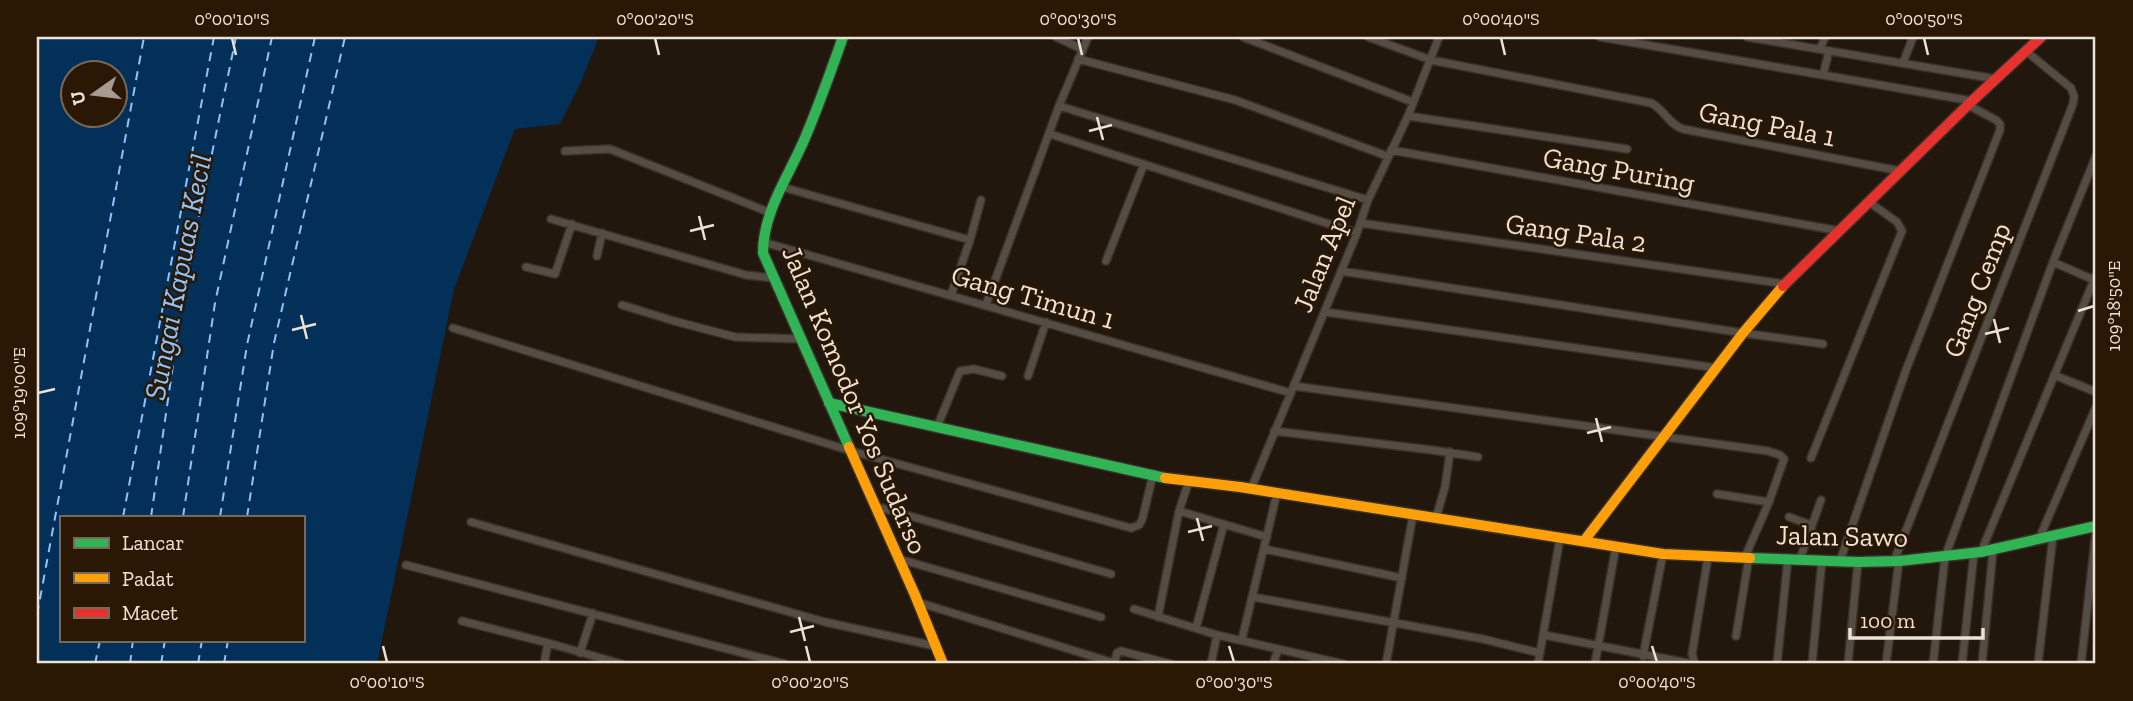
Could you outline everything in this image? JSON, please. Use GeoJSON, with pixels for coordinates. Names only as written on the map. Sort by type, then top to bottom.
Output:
{"type":"FeatureCollection","features":[{"type":"Feature","properties":{"kind":"street","name":"Jalan Komodor Yos Sudarso"},"geometry":{"type":"LineString","coordinates":[[843,37],[809,128],[771,213],[763,242],[764,258],[876,506],[943,664]]}},
{"type":"Feature","properties":{"kind":"street"},"geometry":{"type":"LineString","coordinates":[[1056,37],[1082,49]]}},
{"type":"Feature","properties":{"kind":"street"},"geometry":{"type":"LineString","coordinates":[[986,305],[1059,106],[1088,37]]}},
{"type":"Feature","properties":{"kind":"street"},"geometry":{"type":"LineString","coordinates":[[1243,37],[1413,102]]}},
{"type":"Feature","properties":{"kind":"street","name":"Gang Pala 1"},"geometry":{"type":"LineString","coordinates":[[1368,37],[1431,60],[1651,103],[1663,111],[1671,123],[1684,129],[1900,171]]}},
{"type":"Feature","properties":{"kind":"street","name":"Jalan Apel"},"geometry":{"type":"LineString","coordinates":[[1251,489],[1357,233],[1368,200],[1408,116],[1439,37]]}},
{"type":"Feature","properties":{"kind":"street"},"geometry":{"type":"LineString","coordinates":[[1600,37],[1970,103],[2000,124],[2000,130],[1906,370],[1840,561]]}},
{"type":"Feature","properties":{"kind":"street"},"geometry":{"type":"LineString","coordinates":[[1747,37],[1996,79]]}},
{"type":"Feature","properties":{"kind":"street"},"geometry":{"type":"LineString","coordinates":[[1820,49],[1825,37]]}},
{"type":"Feature","properties":{"kind":"street"},"geometry":{"type":"LineString","coordinates":[[1903,63],[1913,37]]}},
{"type":"Feature","properties":{"kind":"street"},"geometry":{"type":"LineString","coordinates":[[1584,541],[1743,333],[1786,284],[2041,37]]}},
{"type":"Feature","properties":{"kind":"street"},"geometry":{"type":"LineString","coordinates":[[1823,75],[1829,51]]}},
{"type":"Feature","properties":{"kind":"street","name":"Gang Cemp"},"geometry":{"type":"LineString","coordinates":[[1886,664],[1896,561],[2073,104],[2071,88],[2026,51]]}},
{"type":"Feature","properties":{"kind":"street","name":"Gang Puring"},"geometry":{"type":"LineString","coordinates":[[1078,60],[1235,100],[1389,153],[1840,231]]}},
{"type":"Feature","properties":{"kind":"street"},"geometry":{"type":"LineString","coordinates":[[1059,106],[1368,200]]}},
{"type":"Feature","properties":{"kind":"street"},"geometry":{"type":"LineString","coordinates":[[1408,116],[1627,149]]}},
{"type":"Feature","properties":{"kind":"street"},"geometry":{"type":"LineString","coordinates":[[1050,134],[1357,233]]}},
{"type":"Feature","properties":{"kind":"street"},"geometry":{"type":"LineString","coordinates":[[565,151],[610,149],[771,213]]}},
{"type":"Feature","properties":{"kind":"street"},"geometry":{"type":"LineString","coordinates":[[1933,664],[1945,557],[2053,262],[2096,156]]}},
{"type":"Feature","properties":{"kind":"street"},"geometry":{"type":"LineString","coordinates":[[1107,261],[1144,164]]}},
{"type":"Feature","properties":{"kind":"street"},"geometry":{"type":"LineString","coordinates":[[782,187],[970,240]]}},
{"type":"Feature","properties":{"kind":"street"},"geometry":{"type":"LineString","coordinates":[[951,295],[981,200]]}},
{"type":"Feature","properties":{"kind":"street"},"geometry":{"type":"LineString","coordinates":[[1811,458],[1902,231],[1897,222],[1869,202]]}},
{"type":"Feature","properties":{"kind":"street"},"geometry":{"type":"LineString","coordinates":[[551,219],[746,275],[774,278]]}},
{"type":"Feature","properties":{"kind":"street","name":"Gang Pala 2"},"geometry":{"type":"LineString","coordinates":[[1360,223],[1786,284]]}},
{"type":"Feature","properties":{"kind":"street"},"geometry":{"type":"LineString","coordinates":[[526,267],[555,274],[572,224]]}},
{"type":"Feature","properties":{"kind":"street"},"geometry":{"type":"LineString","coordinates":[[597,256],[602,233]]}},
{"type":"Feature","properties":{"kind":"street","name":"Gang Timun 1"},"geometry":{"type":"LineString","coordinates":[[763,242],[1292,389],[1768,451],[1783,459],[1769,502]]}},
{"type":"Feature","properties":{"kind":"street"},"geometry":{"type":"LineString","coordinates":[[1962,664],[1978,552],[2095,277],[2053,262]]}},
{"type":"Feature","properties":{"kind":"street"},"geometry":{"type":"LineString","coordinates":[[1341,271],[1824,344]]}},
{"type":"Feature","properties":{"kind":"street"},"geometry":{"type":"LineString","coordinates":[[622,305],[735,337],[800,339]]}},
{"type":"Feature","properties":{"kind":"street"},"geometry":{"type":"LineString","coordinates":[[1325,312],[1717,368]]}},
{"type":"Feature","properties":{"kind":"street"},"geometry":{"type":"LineString","coordinates":[[1028,376],[1046,322]]}},
{"type":"Feature","properties":{"kind":"street"},"geometry":{"type":"LineString","coordinates":[[453,328],[851,451],[1131,528],[1139,525],[1142,520],[1153,475]]}},
{"type":"Feature","properties":{"kind":"street"},"geometry":{"type":"LineString","coordinates":[[937,428],[960,372],[974,369],[1002,376]]}},
{"type":"Feature","properties":{"kind":"street"},"geometry":{"type":"LineString","coordinates":[[2054,375],[2096,393]]}},
{"type":"Feature","properties":{"kind":"street","name":"Jalan Sawo"},"geometry":{"type":"LineString","coordinates":[[829,403],[1153,475],[1663,554],[1858,562],[1896,561],[1993,550],[2096,528]]}},
{"type":"Feature","properties":{"kind":"street"},"geometry":{"type":"LineString","coordinates":[[2039,539],[2096,407]]}},
{"type":"Feature","properties":{"kind":"street"},"geometry":{"type":"LineString","coordinates":[[1274,431],[1478,457]]}},
{"type":"Feature","properties":{"kind":"street"},"geometry":{"type":"LineString","coordinates":[[1436,518],[1445,487],[1450,452]]}},
{"type":"Feature","properties":{"kind":"street"},"geometry":{"type":"LineString","coordinates":[[1158,617],[1179,511],[1189,481]]}},
{"type":"Feature","properties":{"kind":"street"},"geometry":{"type":"LineString","coordinates":[[1242,639],[1277,493]]}},
{"type":"Feature","properties":{"kind":"street"},"geometry":{"type":"LineString","coordinates":[[1717,494],[1769,502],[1747,557],[1736,636]]}},
{"type":"Feature","properties":{"kind":"street"},"geometry":{"type":"LineString","coordinates":[[1777,664],[1794,558],[1821,500]]}},
{"type":"Feature","properties":{"kind":"street"},"geometry":{"type":"LineString","coordinates":[[876,506],[1111,574]]}},
{"type":"Feature","properties":{"kind":"street"},"geometry":{"type":"LineString","coordinates":[[1179,511],[1267,537]]}},
{"type":"Feature","properties":{"kind":"street"},"geometry":{"type":"LineString","coordinates":[[1386,664],[1413,515]]}},
{"type":"Feature","properties":{"kind":"street"},"geometry":{"type":"LineString","coordinates":[[1788,517],[1811,525]]}},
{"type":"Feature","properties":{"kind":"street"},"geometry":{"type":"LineString","coordinates":[[471,522],[825,622],[935,646]]}},
{"type":"Feature","properties":{"kind":"street"},"geometry":{"type":"LineString","coordinates":[[1196,628],[1224,524]]}},
{"type":"Feature","properties":{"kind":"street"},"geometry":{"type":"LineString","coordinates":[[2081,664],[2096,528]]}},
{"type":"Feature","properties":{"kind":"street"},"geometry":{"type":"LineString","coordinates":[[2038,664],[2053,536]]}},
{"type":"Feature","properties":{"kind":"street"},"geometry":{"type":"LineString","coordinates":[[1538,664],[1560,538]]}},
{"type":"Feature","properties":{"kind":"street"},"geometry":{"type":"LineString","coordinates":[[1595,664],[1616,546]]}},
{"type":"Feature","properties":{"kind":"street"},"geometry":{"type":"LineString","coordinates":[[1264,549],[1402,578]]}},
{"type":"Feature","properties":{"kind":"street"},"geometry":{"type":"LineString","coordinates":[[1982,664],[1993,550]]}},
{"type":"Feature","properties":{"kind":"street"},"geometry":{"type":"LineString","coordinates":[[1643,656],[1663,554]]}},
{"type":"Feature","properties":{"kind":"street"},"geometry":{"type":"LineString","coordinates":[[1544,635],[1694,664],[1692,654],[1708,557]]}},
{"type":"Feature","properties":{"kind":"street"},"geometry":{"type":"LineString","coordinates":[[899,559],[1101,617]]}},
{"type":"Feature","properties":{"kind":"street"},"geometry":{"type":"LineString","coordinates":[[1812,664],[1822,560]]}},
{"type":"Feature","properties":{"kind":"street"},"geometry":{"type":"LineString","coordinates":[[1848,664],[1858,562]]}},
{"type":"Feature","properties":{"kind":"street"},"geometry":{"type":"LineString","coordinates":[[406,565],[785,664]]}},
{"type":"Feature","properties":{"kind":"street"},"geometry":{"type":"LineString","coordinates":[[1253,597],[1483,639],[1540,653]]}},
{"type":"Feature","properties":{"kind":"street"},"geometry":{"type":"LineString","coordinates":[[918,602],[1114,664],[1117,653],[1121,651],[1171,664]]}},
{"type":"Feature","properties":{"kind":"street"},"geometry":{"type":"LineString","coordinates":[[1134,609],[1217,635],[1345,664]]}},
{"type":"Feature","properties":{"kind":"street"},"geometry":{"type":"LineString","coordinates":[[580,653],[593,613]]}},
{"type":"Feature","properties":{"kind":"street"},"geometry":{"type":"LineString","coordinates":[[462,621],[622,664]]}},
{"type":"Feature","properties":{"kind":"street"},"geometry":{"type":"LineString","coordinates":[[1211,664],[1217,635]]}},
{"type":"Feature","properties":{"kind":"street"},"geometry":{"type":"LineString","coordinates":[[544,664],[548,643]]}},
{"type":"Feature","properties":{"kind":"street"},"geometry":{"type":"LineString","coordinates":[[1273,664],[1278,649]]}},
{"type":"Feature","properties":{"kind":"street"},"geometry":{"type":"LineString","coordinates":[[747,664],[750,655]]}},
{"type":"Feature","properties":{"kind":"water","name":"Sungai Kapuas Kecil"},"geometry":{"type":"Polygon","coordinates":[[[37,37],[599,37],[560,124],[515,129],[454,289],[377,664],[37,664],[37,37]]]}},
{"type":"Feature","properties":{"kind":"ferry route"},"geometry":{"type":"LineString","coordinates":[[37,615],[144,37]]}},
{"type":"Feature","properties":{"kind":"ferry route"},"geometry":{"type":"LineString","coordinates":[[123,516],[214,37]]}},
{"type":"Feature","properties":{"kind":"ferry route"},"geometry":{"type":"LineString","coordinates":[[151,516],[184,289],[236,37]]}},
{"type":"Feature","properties":{"kind":"ferry route"},"geometry":{"type":"LineString","coordinates":[[183,516],[215,303],[272,37]]}},
{"type":"Feature","properties":{"kind":"ferry route"},"geometry":{"type":"LineString","coordinates":[[220,516],[247,345],[315,37]]}},
{"type":"Feature","properties":{"kind":"ferry route"},"geometry":{"type":"LineString","coordinates":[[247,516],[274,343],[345,37]]}},
{"type":"Feature","properties":{"kind":"ferry route"},"geometry":{"type":"LineString","coordinates":[[95,664],[100,642]]}},
{"type":"Feature","properties":{"kind":"ferry route"},"geometry":{"type":"LineString","coordinates":[[130,664],[133,642]]}},
{"type":"Feature","properties":{"kind":"ferry route"},"geometry":{"type":"LineString","coordinates":[[161,664],[165,642]]}},
{"type":"Feature","properties":{"kind":"ferry route"},"geometry":{"type":"LineString","coordinates":[[198,664],[202,642]]}},
{"type":"Feature","properties":{"kind":"ferry route"},"geometry":{"type":"LineString","coordinates":[[224,664],[228,642]]}},
{"type":"Feature","properties":{"kind":"traffic: fast"},"geometry":{"type":"LineString","coordinates":[[843,37],[810,126],[772,208],[763,253],[849,447]]}},
{"type":"Feature","properties":{"kind":"traffic: fast"},"geometry":{"type":"LineString","coordinates":[[829,403],[1165,478]]}},
{"type":"Feature","properties":{"kind":"traffic: fast"},"geometry":{"type":"LineString","coordinates":[[1750,558],[1899,561],[1981,552],[2096,526]]}},
{"type":"Feature","properties":{"kind":"traffic: slow"},"geometry":{"type":"LineString","coordinates":[[1584,541],[1743,333],[1783,286]]}},
{"type":"Feature","properties":{"kind":"traffic: slow"},"geometry":{"type":"LineString","coordinates":[[849,447],[943,664]]}},
{"type":"Feature","properties":{"kind":"traffic: slow"},"geometry":{"type":"LineString","coordinates":[[1165,478],[1240,487],[1663,554],[1750,558]]}},
{"type":"Feature","properties":{"kind":"traffic: jam"},"geometry":{"type":"LineString","coordinates":[[1783,286],[2041,37]]}}]}
